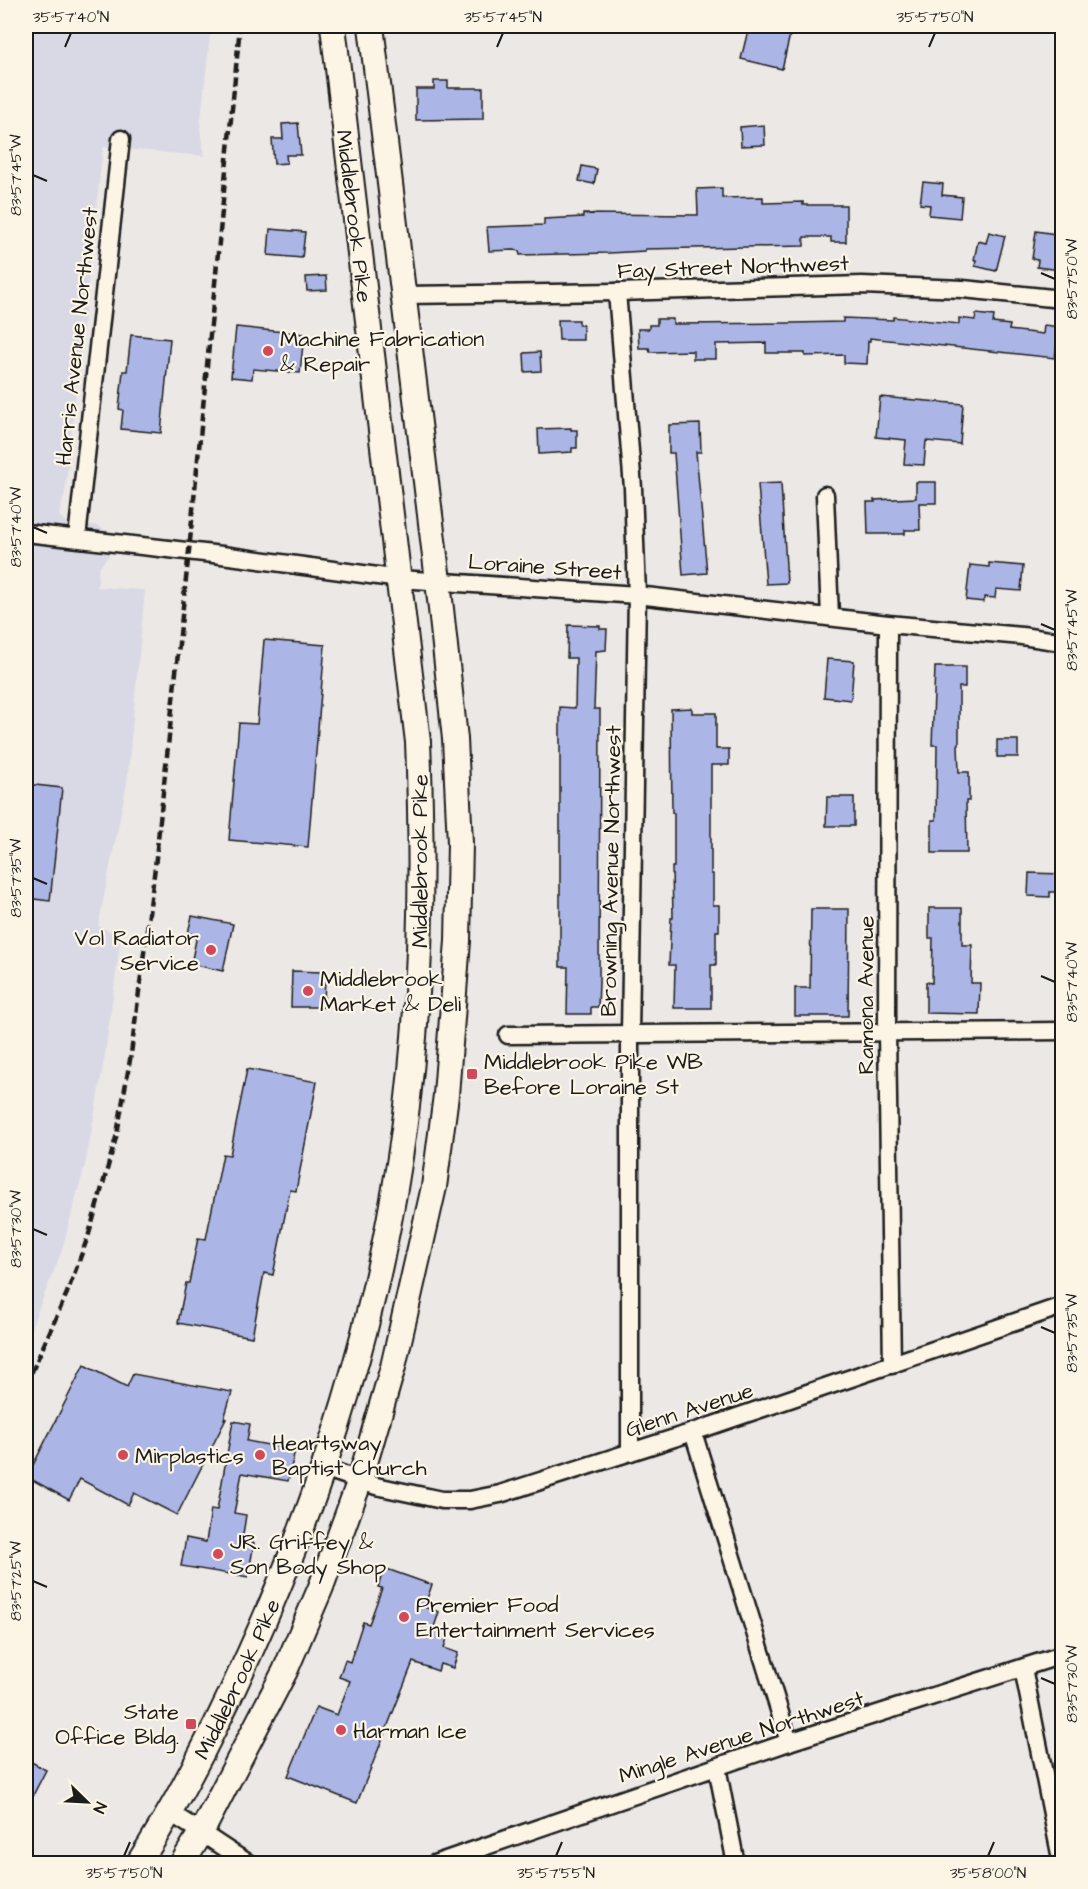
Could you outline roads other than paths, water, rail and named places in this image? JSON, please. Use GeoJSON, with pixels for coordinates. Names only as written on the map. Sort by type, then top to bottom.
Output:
{"type":"FeatureCollection","features":[{"type":"Feature","properties":{"kind":"main road","name":"Middlebrook Pike"},"geometry":{"type":"LineString","coordinates":[[138,1863],[170,1813],[222,1714],[275,1597],[324,1468],[358,1357],[386,1234],[398,1171],[414,1037],[421,923],[422,843],[418,742],[333,26]]}},
{"type":"Feature","properties":{"kind":"main road","name":"Middlebrook Pike"},"geometry":{"type":"LineString","coordinates":[[182,1863],[202,1832],[285,1671],[321,1587],[360,1480],[393,1367],[434,1187],[452,1038],[458,941],[460,843],[455,739],[371,26]]}},
{"type":"Feature","properties":{"kind":"main road"},"geometry":{"type":"LineString","coordinates":[[414,1037],[452,1038]]}},
{"type":"Feature","properties":{"kind":"street","name":"Harris Avenue Northwest"},"geometry":{"type":"LineString","coordinates":[[77,538],[121,139]]}},
{"type":"Feature","properties":{"kind":"street","name":"Fay Street Northwest"},"geometry":{"type":"LineString","coordinates":[[403,295],[862,285],[963,289],[1062,299]]}},
{"type":"Feature","properties":{"kind":"street","name":"Browning Avenue Northwest"},"geometry":{"type":"LineString","coordinates":[[617,292],[633,488],[637,595],[630,1034],[630,1452]]}},
{"type":"Feature","properties":{"kind":"street"},"geometry":{"type":"LineString","coordinates":[[825,495],[830,617]]}},
{"type":"Feature","properties":{"kind":"street","name":"Loraine Street"},"geometry":{"type":"LineString","coordinates":[[26,533],[222,555],[400,579],[637,595],[1062,642]]}},
{"type":"Feature","properties":{"kind":"street","name":"Ramona Avenue"},"geometry":{"type":"LineString","coordinates":[[888,624],[887,1032],[892,1365]]}},
{"type":"Feature","properties":{"kind":"street"},"geometry":{"type":"LineString","coordinates":[[508,1035],[1062,1031]]}},
{"type":"Feature","properties":{"kind":"street","name":"Glenn Avenue"},"geometry":{"type":"LineString","coordinates":[[324,1468],[376,1486],[442,1500],[470,1500],[500,1494],[693,1432],[1062,1306]]}},
{"type":"Feature","properties":{"kind":"street"},"geometry":{"type":"LineString","coordinates":[[693,1432],[789,1742]]}},
{"type":"Feature","properties":{"kind":"street","name":"Mingle Avenue Northwest"},"geometry":{"type":"LineString","coordinates":[[435,1863],[789,1742],[1062,1655]]}},
{"type":"Feature","properties":{"kind":"street"},"geometry":{"type":"LineString","coordinates":[[1023,1668],[1062,1863]]}},
{"type":"Feature","properties":{"kind":"street"},"geometry":{"type":"LineString","coordinates":[[717,1767],[736,1863]]}},
{"type":"Feature","properties":{"kind":"street"},"geometry":{"type":"LineString","coordinates":[[170,1813],[250,1863]]}},
{"type":"Feature","properties":{"kind":"railway"},"geometry":{"type":"LineString","coordinates":[[26,1385],[67,1293],[89,1234],[117,1134],[131,1054],[155,867],[189,551],[240,26]]}},
{"type":"Feature","properties":{"kind":"place","name":"Machine Fabrication & Repair"},"geometry":{"type":"Point","coordinates":[268,351]}},
{"type":"Feature","properties":{"kind":"place","name":"Vol Radiator Service"},"geometry":{"type":"Point","coordinates":[211,950]}},
{"type":"Feature","properties":{"kind":"place","name":"Middlebrook Market & Deli"},"geometry":{"type":"Point","coordinates":[308,991]}},
{"type":"Feature","properties":{"kind":"place","name":"Middlebrook Pike WB Before Loraine St"},"geometry":{"type":"Point","coordinates":[472,1074]}},
{"type":"Feature","properties":{"kind":"place","name":"Mirplastics"},"geometry":{"type":"Point","coordinates":[123,1455]}},
{"type":"Feature","properties":{"kind":"place","name":"Heartsway Baptist Church"},"geometry":{"type":"Point","coordinates":[260,1455]}},
{"type":"Feature","properties":{"kind":"place","name":"JR. Griffey & Son Body Shop"},"geometry":{"type":"Point","coordinates":[218,1554]}},
{"type":"Feature","properties":{"kind":"place","name":"Premier Food Entertainment Services"},"geometry":{"type":"Point","coordinates":[404,1617]}},
{"type":"Feature","properties":{"kind":"place","name":"State Office Bldg."},"geometry":{"type":"Point","coordinates":[191,1724]}},
{"type":"Feature","properties":{"kind":"place","name":"Harman Ice"},"geometry":{"type":"Point","coordinates":[341,1730]}}]}
